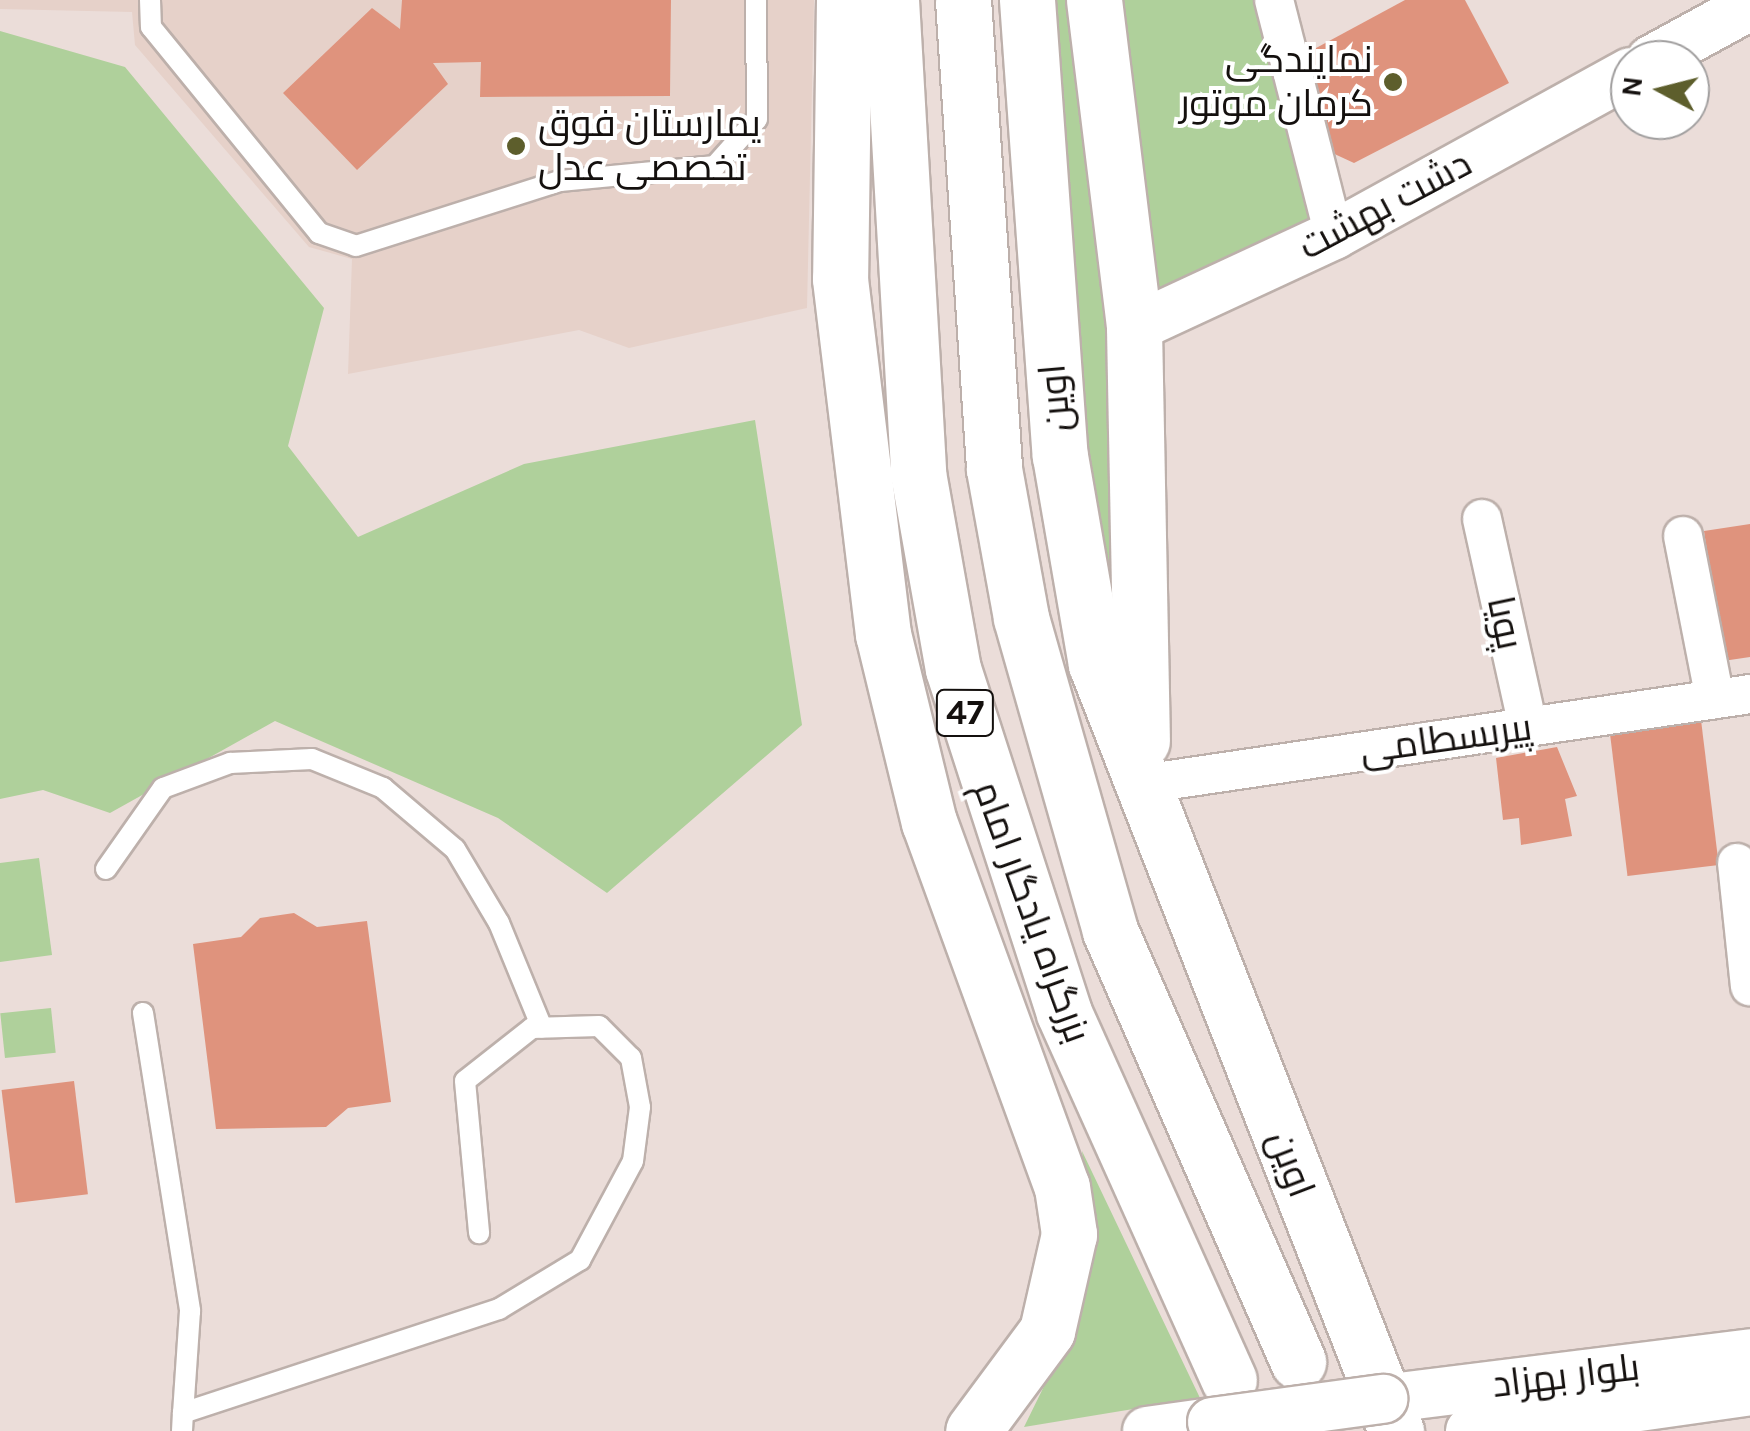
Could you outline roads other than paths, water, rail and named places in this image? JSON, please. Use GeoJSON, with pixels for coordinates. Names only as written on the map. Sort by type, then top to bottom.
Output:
{"type":"FeatureCollection","features":[{"type":"Feature","properties":{"kind":"main road"},"geometry":{"type":"LineString","coordinates":[[844,0],[840,279],[883,634],[928,822],[1062,1187],[1068,1234],[1047,1331],[973,1431]]}},
{"type":"Feature","properties":{"kind":"main road","name":"بزرگراه یادگار امام"},"geometry":{"type":"LineString","coordinates":[[891,0],[918,473],[954,669],[1010,866],[1064,1013],[1221,1401]]}},
{"type":"Feature","properties":{"kind":"main road","name":"بزرگراه یادگار امام"},"geometry":{"type":"LineString","coordinates":[[962,0],[994,468],[1021,618],[1110,931],[1298,1362]]}},
{"type":"Feature","properties":{"kind":"main road","name":"اوین"},"geometry":{"type":"LineString","coordinates":[[1028,0],[1068,516],[1096,664],[1389,1415]]}},
{"type":"Feature","properties":{"kind":"main road","name":"اوین"},"geometry":{"type":"LineString","coordinates":[[1094,0],[1134,328],[1142,784]]}},
{"type":"Feature","properties":{"kind":"street"},"geometry":{"type":"LineString","coordinates":[[1274,0],[1334,235]]}},
{"type":"Feature","properties":{"kind":"street"},"geometry":{"type":"LineString","coordinates":[[1688,40],[1750,6]]}},
{"type":"Feature","properties":{"kind":"street","name":"دشت بهشت"},"geometry":{"type":"LineString","coordinates":[[1134,328],[1334,235],[1610,83]]}},
{"type":"Feature","properties":{"kind":"street","name":"پویا"},"geometry":{"type":"LineString","coordinates":[[1482,519],[1528,727]]}},
{"type":"Feature","properties":{"kind":"street"},"geometry":{"type":"LineString","coordinates":[[1683,536],[1733,697]]}},
{"type":"Feature","properties":{"kind":"street","name":"پیربسطامی"},"geometry":{"type":"LineString","coordinates":[[1142,784],[1733,697]]}},
{"type":"Feature","properties":{"kind":"street"},"geometry":{"type":"LineString","coordinates":[[1737,862],[1750,986]]}},
{"type":"Feature","properties":{"kind":"street","name":"بلوار بهزاد"},"geometry":{"type":"LineString","coordinates":[[1147,1431],[1221,1401],[1389,1415],[1750,1353]]}},
{"type":"Feature","properties":{"kind":"street","name":"بلوار بهزاد"},"geometry":{"type":"LineString","coordinates":[[1470,1431],[1750,1391]]}},
{"type":"Feature","properties":{"kind":"lane"},"geometry":{"type":"LineString","coordinates":[[150,0],[151,27],[319,233],[356,246],[560,181],[714,166],[758,119],[756,0]]}},
{"type":"Feature","properties":{"kind":"lane"},"geometry":{"type":"LineString","coordinates":[[106,870],[164,788],[230,763],[312,759],[383,788],[455,849],[499,922],[542,1028]]}},
{"type":"Feature","properties":{"kind":"lane"},"geometry":{"type":"LineString","coordinates":[[143,1012],[190,1311],[182,1422],[499,1309],[580,1260],[633,1161],[640,1107],[631,1058],[599,1026],[542,1028],[466,1080],[479,1234]]}},
{"type":"Feature","properties":{"kind":"place","name":"نمایندگی کرمان موتور"},"geometry":{"type":"Point","coordinates":[1393,82]}},
{"type":"Feature","properties":{"kind":"place","name":"یمارستان فوق تخصصی عدل"},"geometry":{"type":"Point","coordinates":[516,146]}}]}
